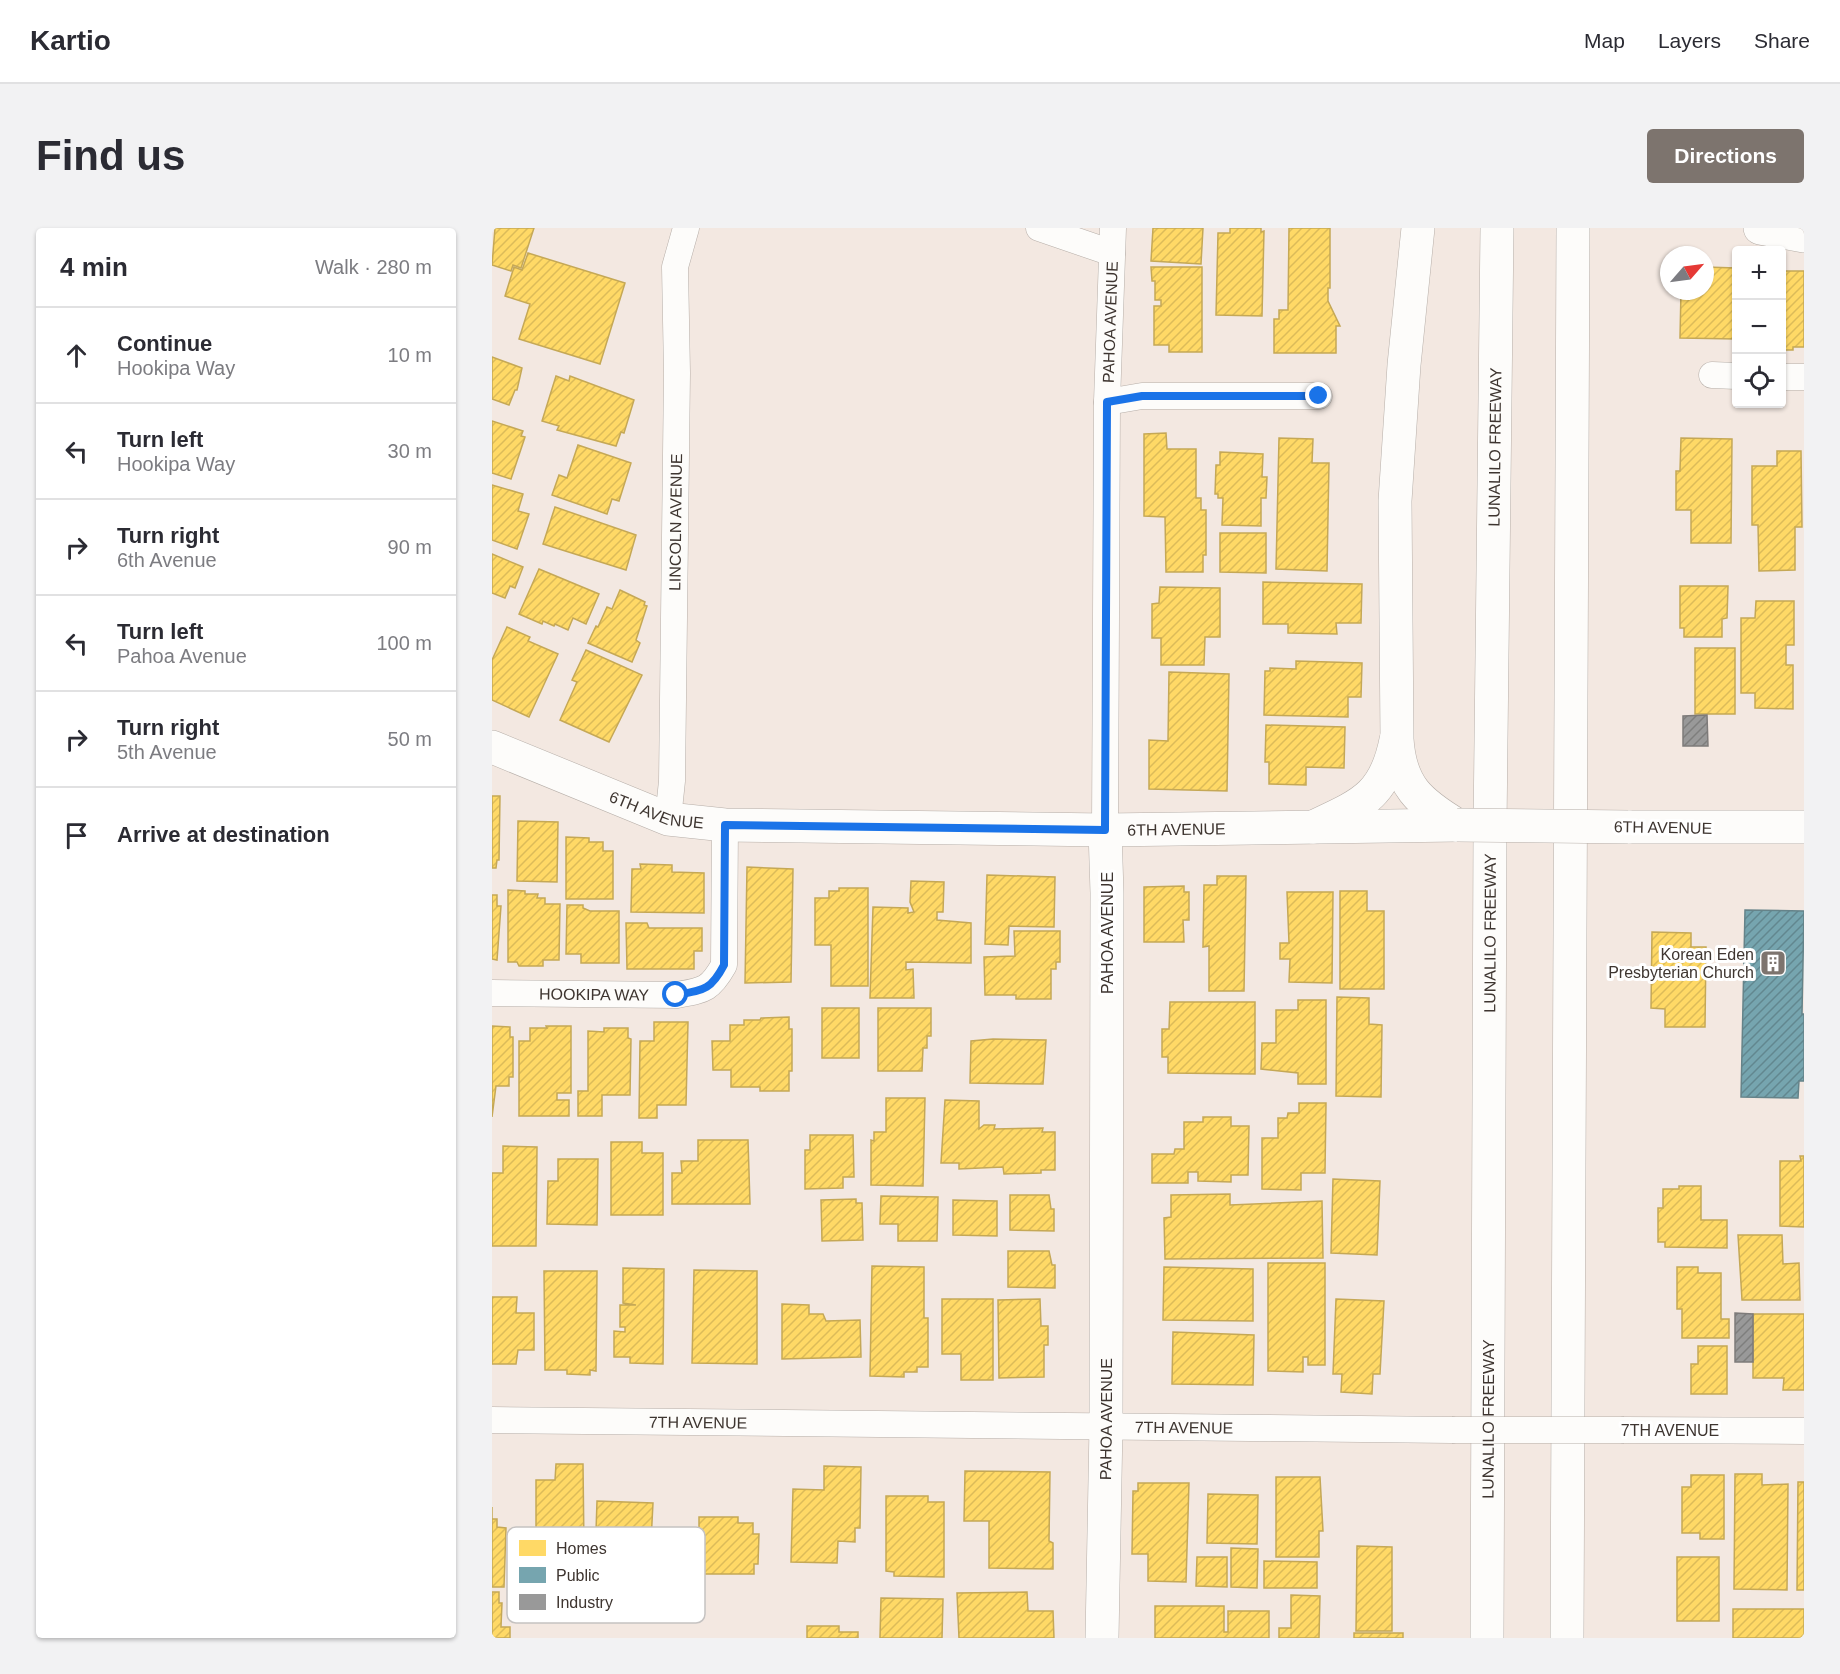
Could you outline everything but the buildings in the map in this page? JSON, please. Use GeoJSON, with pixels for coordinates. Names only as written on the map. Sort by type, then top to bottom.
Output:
{"type":"FeatureCollection","features":[{"type":"Feature","properties":{"kind":"main road"},"geometry":{"type":"LineString","coordinates":[[1418,228],[1398,446],[1397,739],[1400,765],[1411,788],[1428,807],[1457,825]]}},
{"type":"Feature","properties":{"kind":"main road","name":"LUNALILO FREEWAY"},"geometry":{"type":"LineString","coordinates":[[1487,1638],[1490,827],[1497,228]]}},
{"type":"Feature","properties":{"kind":"main road"},"geometry":{"type":"LineString","coordinates":[[1566,1638],[1573,228]]}},
{"type":"Feature","properties":{"kind":"main road"},"geometry":{"type":"LineString","coordinates":[[1760,228],[1804,236]]}},
{"type":"Feature","properties":{"kind":"main road"},"geometry":{"type":"LineString","coordinates":[[1313,827],[1347,810],[1380,786],[1389,770],[1397,739]]}},
{"type":"Feature","properties":{"kind":"main road","name":"6TH AVENUE"},"geometry":{"type":"LineString","coordinates":[[492,747],[668,819],[725,825],[1105,830],[1457,825],[1804,827]]}},
{"type":"Feature","properties":{"kind":"main road","name":"PAHOA AVENUE"},"geometry":{"type":"LineString","coordinates":[[1102,1638],[1106,1426],[1107,893],[1105,830]]}},
{"type":"Feature","properties":{"kind":"street","name":"LINCOLN AVENUE"},"geometry":{"type":"LineString","coordinates":[[668,819],[672,770],[677,373],[675,267],[686,228]]}},
{"type":"Feature","properties":{"kind":"street"},"geometry":{"type":"LineString","coordinates":[[1039,228],[1112,253]]}},
{"type":"Feature","properties":{"kind":"street","name":"PAHOA AVENUE"},"geometry":{"type":"LineString","coordinates":[[1105,830],[1107,402],[1113,228]]}},
{"type":"Feature","properties":{"kind":"street"},"geometry":{"type":"LineString","coordinates":[[1786,377],[1804,377]]}},
{"type":"Feature","properties":{"kind":"street"},"geometry":{"type":"LineString","coordinates":[[1107,402],[1142,396],[1319,396]]}},
{"type":"Feature","properties":{"kind":"street","name":"HOOKIPA WAY"},"geometry":{"type":"LineString","coordinates":[[492,993],[676,995],[698,991],[713,985],[724,965],[725,825]]}},
{"type":"Feature","properties":{"kind":"street","name":"7TH AVENUE"},"geometry":{"type":"LineString","coordinates":[[492,1420],[1452,1430],[1804,1431]]}},
{"type":"Feature","properties":{"kind":"place","name":"Korean Eden Presbyterian Church"},"geometry":{"type":"Point","coordinates":[1773,963]}},
{"type":"Feature","properties":{"kind":"route"},"geometry":{"type":"LineString","coordinates":[[676,995],[698,991],[713,985],[724,965],[725,825],[1105,830],[1107,402],[1142,396],[1319,396]]}}]}
